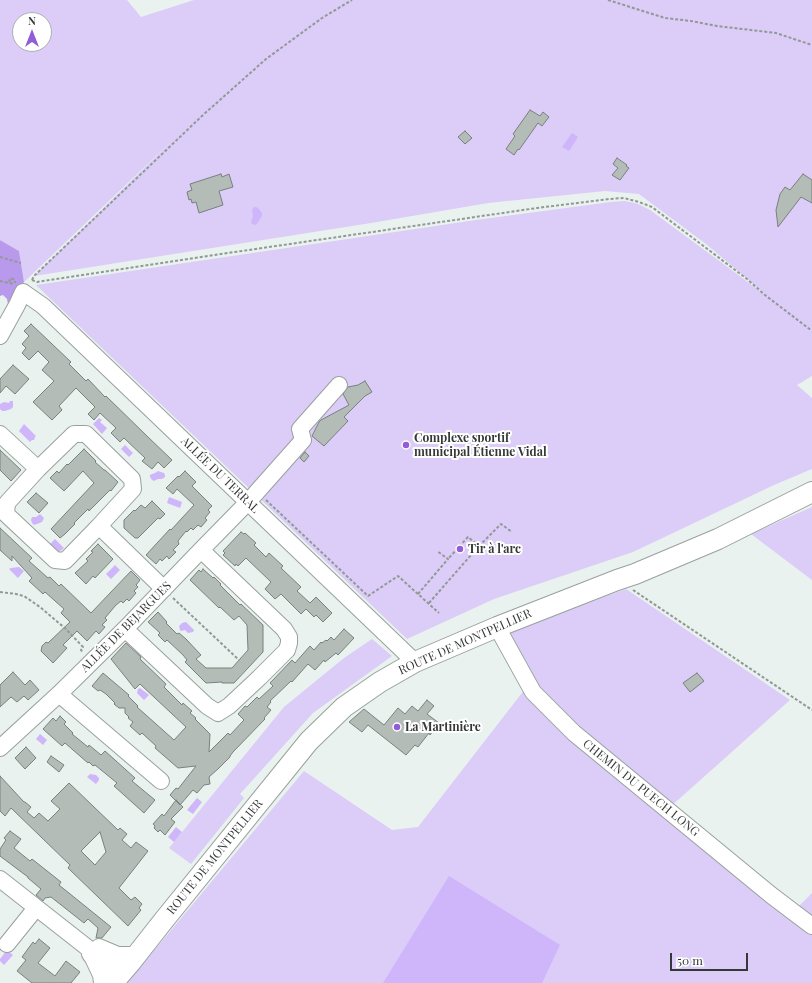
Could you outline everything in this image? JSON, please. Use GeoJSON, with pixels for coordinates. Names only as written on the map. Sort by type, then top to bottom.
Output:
{"type":"FeatureCollection","features":[{"type":"Feature","properties":{"kind":"main road","name":"ROUTE DE MONTPELLIER"},"geometry":{"type":"LineString","coordinates":[[120,973],[309,741],[344,707],[380,682],[415,662],[497,627],[635,574],[718,539],[812,492]]}},
{"type":"Feature","properties":{"kind":"street"},"geometry":{"type":"LineString","coordinates":[[0,336],[17,305],[19,288]]}},
{"type":"Feature","properties":{"kind":"street","name":"ALLÉE DU TERRAL"},"geometry":{"type":"LineString","coordinates":[[19,288],[43,306],[253,497],[415,662]]}},
{"type":"Feature","properties":{"kind":"street","name":"ALLÉE DE BEJARGUES"},"geometry":{"type":"LineString","coordinates":[[0,748],[92,662],[253,497],[303,440],[300,429],[339,385]]}},
{"type":"Feature","properties":{"kind":"street"},"geometry":{"type":"LineString","coordinates":[[0,434],[38,469]]}},
{"type":"Feature","properties":{"kind":"street"},"geometry":{"type":"LineString","coordinates":[[74,434],[86,434],[132,479],[133,490],[65,560],[55,560],[6,514],[7,503],[38,469],[74,434]]}},
{"type":"Feature","properties":{"kind":"street"},"geometry":{"type":"LineString","coordinates":[[99,526],[164,589]]}},
{"type":"Feature","properties":{"kind":"street"},"geometry":{"type":"LineString","coordinates":[[125,629],[207,706],[218,712],[229,706],[287,650],[289,637],[284,629],[201,550]]}},
{"type":"Feature","properties":{"kind":"street","name":"CHEMIN DU PUECH LONG"},"geometry":{"type":"LineString","coordinates":[[497,627],[533,692],[574,733],[770,895],[812,926]]}},
{"type":"Feature","properties":{"kind":"street"},"geometry":{"type":"LineString","coordinates":[[59,694],[161,781]]}},
{"type":"Feature","properties":{"kind":"street"},"geometry":{"type":"LineString","coordinates":[[0,879],[120,973]]}},
{"type":"Feature","properties":{"kind":"street"},"geometry":{"type":"LineString","coordinates":[[7,944],[36,908]]}},
{"type":"Feature","properties":{"kind":"street"},"geometry":{"type":"LineString","coordinates":[[80,942],[99,947],[120,973]]}},
{"type":"Feature","properties":{"kind":"path"},"geometry":{"type":"LineString","coordinates":[[352,0],[322,18],[266,59],[203,115],[34,276],[32,280],[37,282],[530,209],[624,198],[652,207],[748,279],[765,295],[812,331]]}},
{"type":"Feature","properties":{"kind":"path"},"geometry":{"type":"LineString","coordinates":[[608,0],[665,18],[776,33],[812,45]]}},
{"type":"Feature","properties":{"kind":"path"},"geometry":{"type":"LineString","coordinates":[[0,257],[21,263]]}},
{"type":"Feature","properties":{"kind":"path"},"geometry":{"type":"LineString","coordinates":[[8,282],[10,278],[15,280],[19,288]]}},
{"type":"Feature","properties":{"kind":"path"},"geometry":{"type":"LineString","coordinates":[[253,497],[368,596],[398,576],[439,612]]}},
{"type":"Feature","properties":{"kind":"path"},"geometry":{"type":"LineString","coordinates":[[428,603],[479,546],[501,524],[512,532]]}},
{"type":"Feature","properties":{"kind":"path"},"geometry":{"type":"LineString","coordinates":[[418,594],[468,537],[479,546]]}},
{"type":"Feature","properties":{"kind":"path"},"geometry":{"type":"LineString","coordinates":[[438,551],[448,559]]}},
{"type":"Feature","properties":{"kind":"path"},"geometry":{"type":"LineString","coordinates":[[617,580],[812,710]]}},
{"type":"Feature","properties":{"kind":"path"},"geometry":{"type":"LineString","coordinates":[[164,589],[239,660]]}},
{"type":"Feature","properties":{"kind":"path"},"geometry":{"type":"LineString","coordinates":[[0,592],[24,596],[40,608],[66,629],[84,647],[81,650],[92,662]]}},
{"type":"Feature","properties":{"kind":"shaded area"},"geometry":{"type":"Polygon","coordinates":[[[0,0],[127,0],[141,17],[194,0],[812,0],[812,331],[808,329],[812,332],[812,376],[797,385],[812,398],[812,469],[774,485],[633,552],[494,599],[407,639],[36,285],[476,220],[625,201],[638,204],[650,210],[771,299],[706,244],[639,194],[605,191],[488,203],[34,276],[176,137],[24,282],[19,251],[0,240],[0,0]]]}},
{"type":"Feature","properties":{"kind":"shaded area"},"geometry":{"type":"Polygon","coordinates":[[[572,133],[578,137],[569,151],[562,147],[572,133]]]}},
{"type":"Feature","properties":{"kind":"shaded area"},"geometry":{"type":"Polygon","coordinates":[[[254,207],[258,208],[262,213],[262,216],[256,225],[251,223],[253,216],[252,210],[254,207]]]}},
{"type":"Feature","properties":{"kind":"shaded area"},"geometry":{"type":"Polygon","coordinates":[[[0,240],[19,251],[24,282],[8,304],[7,299],[3,295],[0,296],[0,240]]]}},
{"type":"Feature","properties":{"kind":"shaded area"},"geometry":{"type":"Polygon","coordinates":[[[10,401],[13,401],[13,407],[11,409],[2,411],[0,409],[0,404],[4,402],[9,403],[10,401]]]}},
{"type":"Feature","properties":{"kind":"shaded area"},"geometry":{"type":"Polygon","coordinates":[[[99,418],[102,420],[100,422],[107,428],[102,434],[93,424],[99,418]]]}},
{"type":"Feature","properties":{"kind":"shaded area"},"geometry":{"type":"Polygon","coordinates":[[[24,424],[36,436],[34,440],[30,442],[19,431],[24,424]]]}},
{"type":"Feature","properties":{"kind":"shaded area"},"geometry":{"type":"Polygon","coordinates":[[[125,445],[133,453],[129,457],[121,449],[125,445]]]}},
{"type":"Feature","properties":{"kind":"shaded area"},"geometry":{"type":"Polygon","coordinates":[[[158,471],[164,473],[165,477],[154,481],[152,480],[150,475],[158,471]]]}},
{"type":"Feature","properties":{"kind":"shaded area"},"geometry":{"type":"Polygon","coordinates":[[[169,497],[182,502],[180,508],[167,503],[169,497]]]}},
{"type":"Feature","properties":{"kind":"shaded area"},"geometry":{"type":"Polygon","coordinates":[[[812,507],[812,580],[751,534],[812,507]]]}},
{"type":"Feature","properties":{"kind":"shaded area"},"geometry":{"type":"Polygon","coordinates":[[[40,514],[44,518],[42,522],[34,525],[31,520],[32,517],[36,517],[40,514]]]}},
{"type":"Feature","properties":{"kind":"shaded area"},"geometry":{"type":"Polygon","coordinates":[[[55,539],[64,548],[59,552],[50,544],[55,539]]]}},
{"type":"Feature","properties":{"kind":"shaded area"},"geometry":{"type":"Polygon","coordinates":[[[115,565],[120,570],[111,579],[106,574],[115,565]]]}},
{"type":"Feature","properties":{"kind":"shaded area"},"geometry":{"type":"Polygon","coordinates":[[[19,567],[24,571],[18,578],[9,569],[19,567]]]}},
{"type":"Feature","properties":{"kind":"shaded area"},"geometry":{"type":"Polygon","coordinates":[[[626,589],[790,700],[669,808],[535,689],[503,633],[626,589]]]}},
{"type":"Feature","properties":{"kind":"shaded area"},"geometry":{"type":"Polygon","coordinates":[[[186,622],[194,630],[193,632],[188,633],[185,630],[180,630],[179,626],[186,622]]]}},
{"type":"Feature","properties":{"kind":"shaded area"},"geometry":{"type":"Polygon","coordinates":[[[372,639],[392,656],[313,713],[240,794],[244,798],[191,864],[169,848],[284,707],[344,658],[372,639]]]}},
{"type":"Feature","properties":{"kind":"shaded area"},"geometry":{"type":"Polygon","coordinates":[[[140,688],[149,695],[144,700],[137,693],[138,689],[140,688]]]}},
{"type":"Feature","properties":{"kind":"shaded area"},"geometry":{"type":"Polygon","coordinates":[[[525,689],[812,929],[812,983],[127,983],[304,771],[392,830],[418,827],[525,689]]]}},
{"type":"Feature","properties":{"kind":"shaded area"},"geometry":{"type":"Polygon","coordinates":[[[40,734],[47,740],[43,745],[36,739],[40,734]]]}},
{"type":"Feature","properties":{"kind":"shaded area"},"geometry":{"type":"Polygon","coordinates":[[[90,774],[96,775],[99,778],[96,784],[87,777],[90,774]]]}},
{"type":"Feature","properties":{"kind":"shaded area"},"geometry":{"type":"Polygon","coordinates":[[[197,798],[202,802],[193,814],[187,810],[197,798]]]}},
{"type":"Feature","properties":{"kind":"shaded area"},"geometry":{"type":"Polygon","coordinates":[[[176,827],[182,832],[174,842],[168,837],[176,827]]]}},
{"type":"Feature","properties":{"kind":"shaded area"},"geometry":{"type":"Polygon","coordinates":[[[449,876],[560,945],[542,983],[383,983],[449,876]]]}},
{"type":"Feature","properties":{"kind":"shaded area"},"geometry":{"type":"Polygon","coordinates":[[[812,893],[812,922],[795,910],[812,893]]]}},
{"type":"Feature","properties":{"kind":"shaded area"},"geometry":{"type":"Polygon","coordinates":[[[7,950],[13,955],[4,965],[0,959],[7,950]]]}},
{"type":"Feature","properties":{"kind":"building"},"geometry":{"type":"Polygon","coordinates":[[[530,110],[540,116],[543,112],[549,117],[542,126],[538,123],[514,155],[506,149],[515,136],[513,134],[530,110]]]}},
{"type":"Feature","properties":{"kind":"building"},"geometry":{"type":"Polygon","coordinates":[[[465,131],[472,138],[465,144],[458,137],[465,131]]]}},
{"type":"Feature","properties":{"kind":"building"},"geometry":{"type":"Polygon","coordinates":[[[617,158],[629,168],[620,180],[612,175],[618,168],[613,164],[617,158]]]}},
{"type":"Feature","properties":{"kind":"building"},"geometry":{"type":"Polygon","coordinates":[[[221,174],[222,177],[229,174],[233,187],[219,191],[223,205],[199,213],[196,202],[192,203],[191,199],[189,200],[187,192],[192,190],[190,184],[221,174]]]}},
{"type":"Feature","properties":{"kind":"building"},"geometry":{"type":"Polygon","coordinates":[[[803,174],[812,180],[812,203],[801,197],[778,227],[776,210],[780,194],[785,187],[790,190],[803,174]]]}},
{"type":"Feature","properties":{"kind":"building"},"geometry":{"type":"Polygon","coordinates":[[[31,324],[71,362],[69,364],[86,381],[88,379],[172,460],[164,468],[158,462],[152,469],[142,461],[145,458],[124,438],[120,442],[111,433],[116,428],[100,413],[94,420],[88,414],[95,407],[76,388],[59,406],[62,410],[52,420],[33,402],[54,381],[42,370],[49,362],[38,351],[29,360],[22,353],[26,348],[22,344],[29,336],[24,331],[31,324]]]}},
{"type":"Feature","properties":{"kind":"building"},"geometry":{"type":"Polygon","coordinates":[[[13,365],[29,379],[15,394],[6,386],[0,393],[0,379],[13,365]]]}},
{"type":"Feature","properties":{"kind":"building"},"geometry":{"type":"Polygon","coordinates":[[[365,381],[372,392],[365,396],[344,417],[348,421],[324,446],[312,436],[319,422],[349,405],[343,394],[348,387],[358,385],[365,381]]]}},
{"type":"Feature","properties":{"kind":"building"},"geometry":{"type":"Polygon","coordinates":[[[84,449],[96,461],[95,462],[118,482],[111,491],[110,490],[89,511],[88,509],[60,538],[51,529],[94,483],[83,471],[64,491],[50,478],[57,471],[59,473],[84,449]]]}},
{"type":"Feature","properties":{"kind":"building"},"geometry":{"type":"Polygon","coordinates":[[[0,450],[21,470],[11,481],[0,470],[0,450]]]}},
{"type":"Feature","properties":{"kind":"building"},"geometry":{"type":"Polygon","coordinates":[[[305,452],[309,456],[304,462],[300,458],[305,452]]]}},
{"type":"Feature","properties":{"kind":"building"},"geometry":{"type":"Polygon","coordinates":[[[185,471],[196,482],[192,486],[212,506],[208,510],[210,512],[205,518],[207,520],[201,527],[198,525],[193,530],[191,528],[187,532],[186,531],[178,541],[179,544],[173,550],[176,552],[169,559],[167,556],[162,561],[160,559],[156,564],[146,555],[194,505],[177,489],[173,494],[166,488],[185,471]]]}},
{"type":"Feature","properties":{"kind":"building"},"geometry":{"type":"Polygon","coordinates":[[[36,493],[48,503],[39,513],[27,502],[36,493]]]}},
{"type":"Feature","properties":{"kind":"building"},"geometry":{"type":"Polygon","coordinates":[[[152,501],[165,514],[160,519],[158,518],[138,538],[135,538],[124,528],[124,520],[141,505],[145,508],[152,501]]]}},
{"type":"Feature","properties":{"kind":"building"},"geometry":{"type":"Polygon","coordinates":[[[0,528],[32,558],[29,561],[59,586],[61,584],[91,613],[131,571],[140,580],[136,585],[138,587],[134,591],[136,593],[129,601],[127,599],[123,603],[121,601],[116,605],[105,618],[107,620],[102,625],[105,627],[99,634],[96,631],[87,641],[77,631],[63,645],[67,648],[53,663],[41,651],[42,646],[46,642],[48,643],[70,622],[61,613],[64,609],[45,592],[43,594],[29,581],[32,578],[12,556],[12,561],[0,550],[0,528]]]}},
{"type":"Feature","properties":{"kind":"building"},"geometry":{"type":"Polygon","coordinates":[[[241,532],[244,534],[245,533],[256,543],[254,545],[266,557],[269,553],[283,566],[281,568],[301,587],[297,591],[310,603],[316,597],[332,613],[323,622],[316,615],[314,617],[306,609],[301,614],[281,594],[275,599],[265,589],[271,582],[246,558],[238,566],[236,564],[235,566],[223,555],[225,553],[223,551],[241,532]]]}},
{"type":"Feature","properties":{"kind":"building"},"geometry":{"type":"Polygon","coordinates":[[[98,544],[113,559],[95,578],[93,576],[86,584],[75,573],[88,561],[86,559],[98,544]]]}},
{"type":"Feature","properties":{"kind":"building"},"geometry":{"type":"Polygon","coordinates":[[[203,569],[213,578],[214,577],[240,605],[241,604],[263,625],[263,652],[234,683],[206,683],[185,662],[187,660],[183,655],[167,640],[165,642],[158,635],[160,633],[148,622],[158,612],[177,634],[179,633],[186,639],[201,655],[196,659],[206,668],[232,668],[248,650],[247,625],[239,616],[234,620],[220,607],[219,608],[190,580],[199,570],[201,572],[203,569]]]}},
{"type":"Feature","properties":{"kind":"building"},"geometry":{"type":"Polygon","coordinates":[[[344,629],[354,638],[338,655],[336,653],[325,662],[324,660],[315,670],[308,664],[292,682],[291,681],[270,701],[271,702],[267,707],[271,710],[264,718],[265,719],[230,757],[209,777],[210,784],[204,785],[197,793],[193,790],[180,805],[170,795],[176,788],[178,789],[196,766],[178,768],[155,748],[156,746],[142,733],[140,735],[130,726],[133,722],[125,713],[125,708],[119,708],[106,694],[100,690],[98,691],[92,686],[103,673],[129,695],[128,696],[138,706],[137,707],[174,740],[186,727],[140,684],[135,689],[111,659],[126,643],[166,684],[164,687],[182,705],[183,703],[192,711],[190,713],[210,734],[209,752],[228,733],[230,735],[244,720],[238,714],[245,706],[247,707],[257,697],[259,699],[273,686],[270,683],[292,660],[295,663],[310,646],[314,650],[321,642],[327,641],[331,637],[334,640],[344,629]]]}},
{"type":"Feature","properties":{"kind":"building"},"geometry":{"type":"Polygon","coordinates":[[[13,672],[25,685],[30,680],[39,690],[28,700],[24,696],[17,702],[11,697],[0,707],[0,685],[13,672]]]}},
{"type":"Feature","properties":{"kind":"building"},"geometry":{"type":"Polygon","coordinates":[[[697,673],[704,681],[690,692],[683,683],[697,673]]]}},
{"type":"Feature","properties":{"kind":"building","name":"La Martinière"},"geometry":{"type":"Polygon","coordinates":[[[427,700],[434,706],[427,714],[439,723],[418,747],[415,745],[406,755],[368,725],[362,732],[349,722],[364,709],[384,725],[398,708],[405,714],[412,706],[418,711],[427,700]]]}},
{"type":"Feature","properties":{"kind":"building"},"geometry":{"type":"Polygon","coordinates":[[[60,716],[66,722],[64,724],[73,733],[72,734],[101,755],[105,751],[135,778],[132,781],[155,800],[144,813],[114,786],[117,783],[95,765],[93,766],[89,762],[88,763],[65,743],[62,746],[43,729],[53,718],[56,721],[60,716]]]}},
{"type":"Feature","properties":{"kind":"building"},"geometry":{"type":"Polygon","coordinates":[[[26,747],[36,758],[25,769],[15,758],[26,747]]]}},
{"type":"Feature","properties":{"kind":"building"},"geometry":{"type":"Polygon","coordinates":[[[51,756],[64,765],[59,772],[47,762],[51,756]]]}},
{"type":"Feature","properties":{"kind":"building"},"geometry":{"type":"Polygon","coordinates":[[[0,776],[24,802],[31,807],[27,812],[34,818],[39,813],[48,821],[60,809],[51,801],[69,783],[118,830],[120,828],[127,834],[122,840],[131,848],[136,842],[148,851],[119,888],[131,900],[135,897],[142,904],[139,908],[141,910],[128,926],[68,868],[70,865],[11,808],[5,816],[0,811],[0,776]],[[100,832],[81,851],[95,865],[106,852],[100,832]]]}},
{"type":"Feature","properties":{"kind":"building"},"geometry":{"type":"Polygon","coordinates":[[[176,800],[183,807],[171,819],[175,822],[165,835],[160,830],[158,832],[154,828],[155,826],[153,824],[162,814],[164,816],[176,800]]]}},
{"type":"Feature","properties":{"kind":"building"},"geometry":{"type":"Polygon","coordinates":[[[10,831],[21,839],[14,848],[30,861],[32,859],[61,882],[59,885],[111,927],[102,938],[96,938],[98,928],[88,919],[84,923],[51,897],[45,898],[43,901],[36,895],[41,889],[0,856],[0,849],[6,840],[4,838],[10,831]]]}},
{"type":"Feature","properties":{"kind":"building"},"geometry":{"type":"Polygon","coordinates":[[[39,939],[50,948],[38,963],[55,976],[66,961],[80,972],[71,983],[32,983],[17,971],[26,960],[22,957],[33,942],[35,944],[39,939]]]}},
{"type":"Feature","properties":{"kind":"place","name":"Complexe sportif municipal Étienne Vidal"},"geometry":{"type":"Point","coordinates":[406,445]}},
{"type":"Feature","properties":{"kind":"place","name":"Tir à l'arc"},"geometry":{"type":"Point","coordinates":[460,549]}},
{"type":"Feature","properties":{"kind":"place","name":"La Martinière"},"geometry":{"type":"Point","coordinates":[397,727]}}]}
